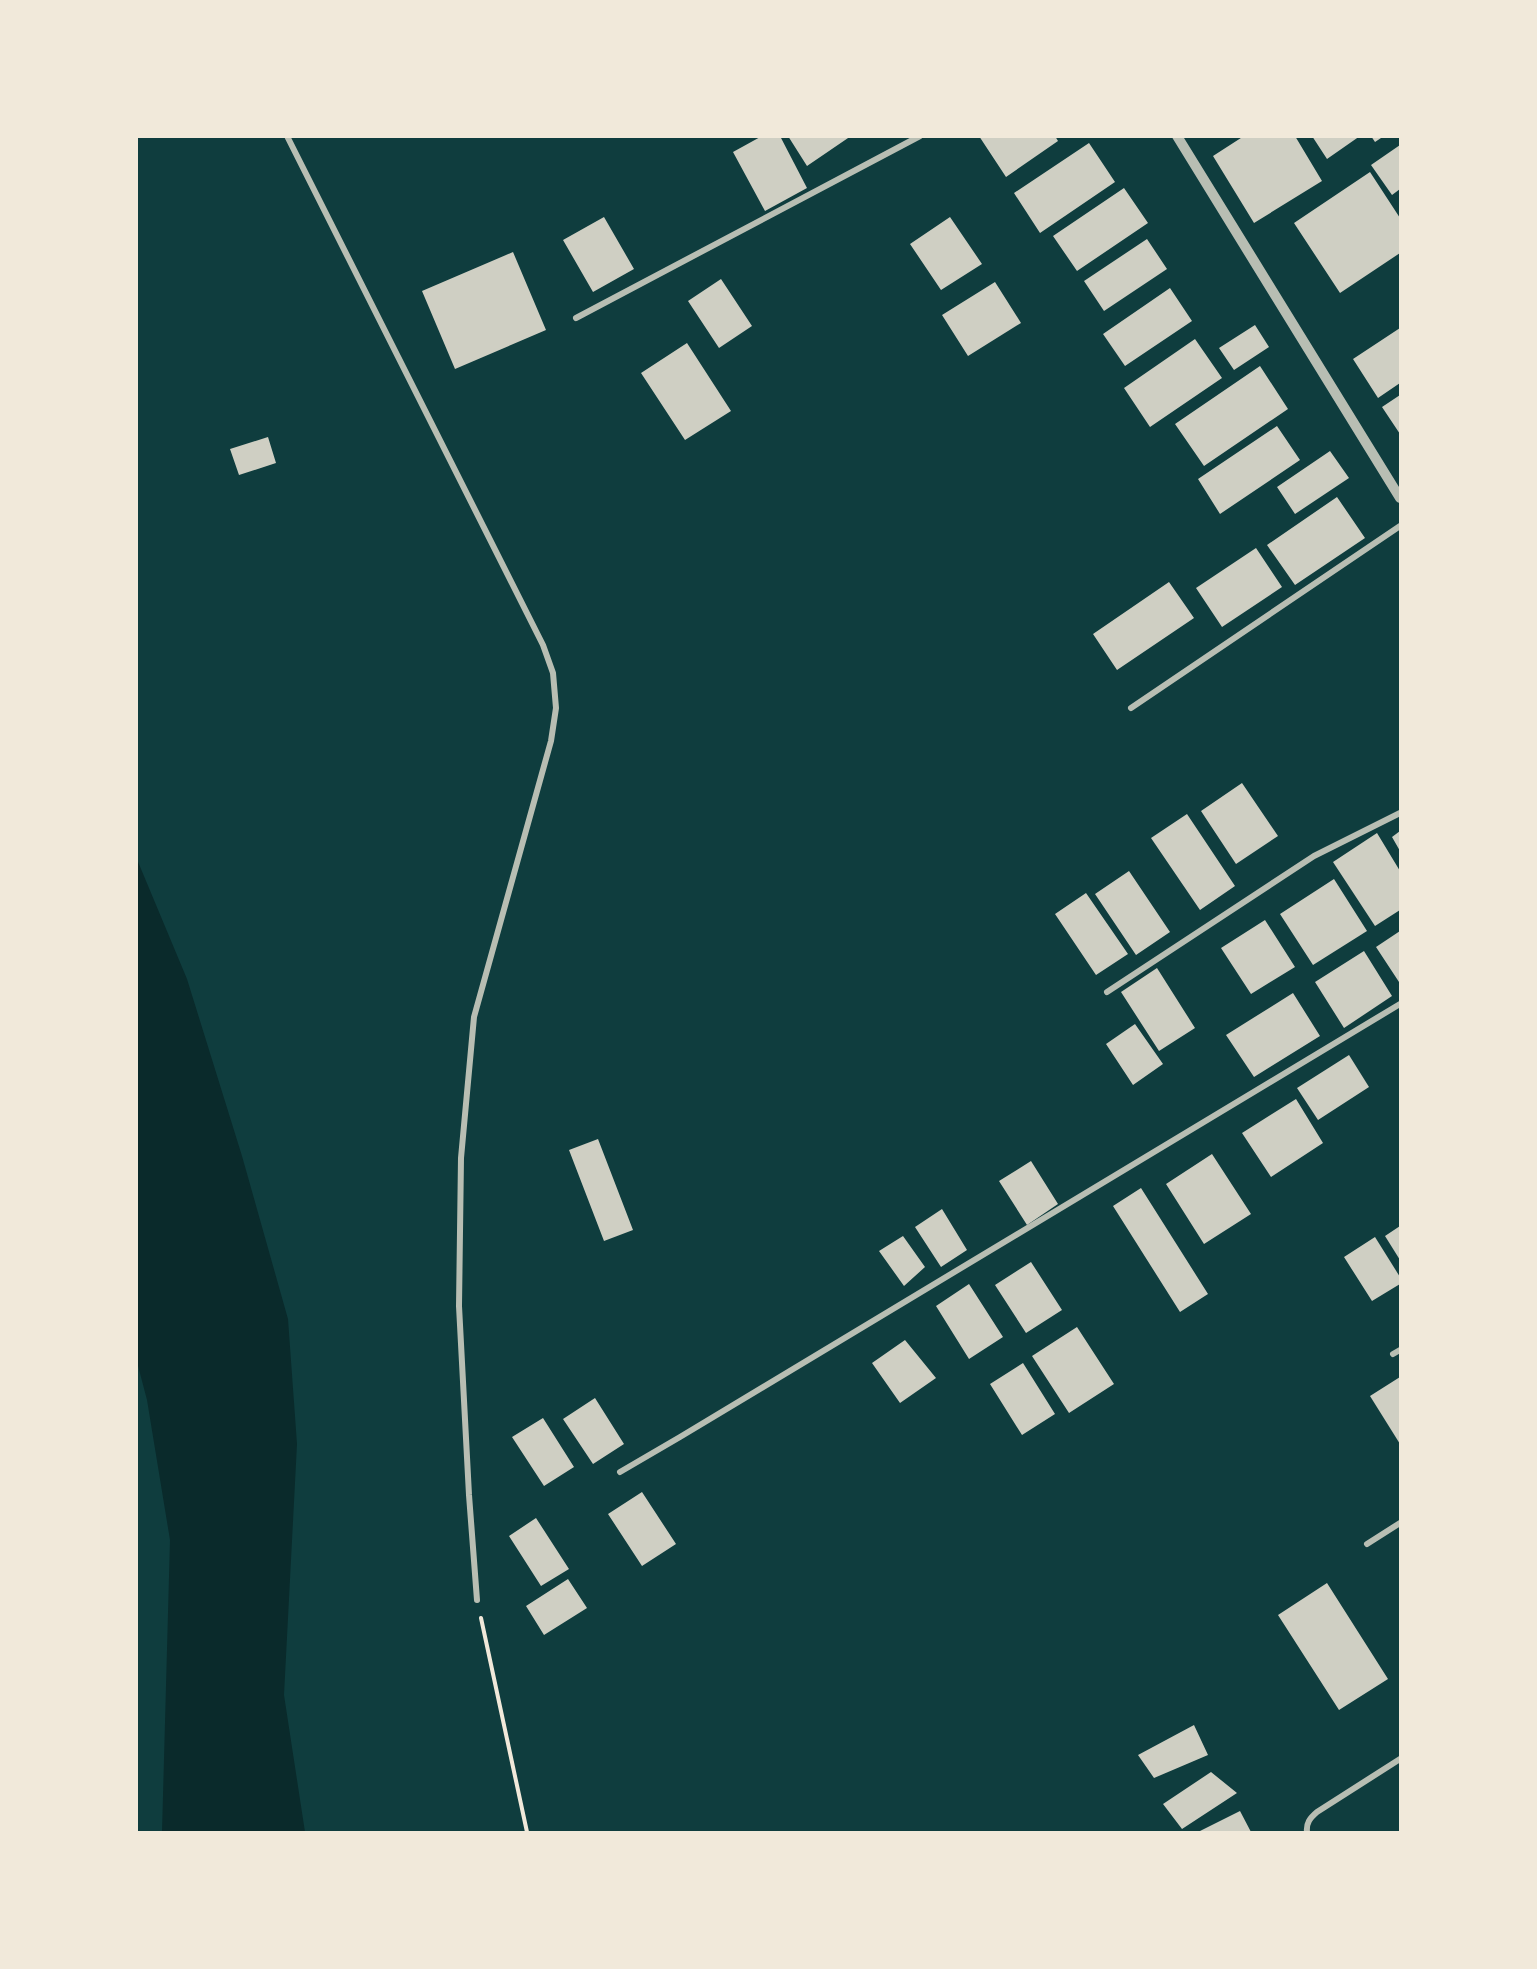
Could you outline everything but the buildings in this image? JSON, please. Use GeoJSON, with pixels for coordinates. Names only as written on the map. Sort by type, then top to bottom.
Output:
{"type":"FeatureCollection","features":[{"type":"Feature","properties":{"kind":"street"},"geometry":{"type":"LineString","coordinates":[[287,136],[538,635],[553,673],[556,708],[552,741],[474,1017],[461,1158],[459,1306],[477,1600]]}},
{"type":"Feature","properties":{"kind":"street"},"geometry":{"type":"LineString","coordinates":[[576,318],[920,136]]}},
{"type":"Feature","properties":{"kind":"street"},"geometry":{"type":"LineString","coordinates":[[1177,136],[1401,498]]}},
{"type":"Feature","properties":{"kind":"street"},"geometry":{"type":"LineString","coordinates":[[1131,708],[1401,526]]}},
{"type":"Feature","properties":{"kind":"street"},"geometry":{"type":"LineString","coordinates":[[1107,992],[1314,856],[1401,813]]}},
{"type":"Feature","properties":{"kind":"street"},"geometry":{"type":"LineString","coordinates":[[620,1472],[1401,1004]]}},
{"type":"Feature","properties":{"kind":"street"},"geometry":{"type":"LineString","coordinates":[[1393,1354],[1401,1350]]}},
{"type":"Feature","properties":{"kind":"street"},"geometry":{"type":"LineString","coordinates":[[1368,1544],[1401,1523]]}},
{"type":"Feature","properties":{"kind":"street"},"geometry":{"type":"LineString","coordinates":[[1307,1833],[1310,1819],[1317,1812],[1401,1759]]}},
{"type":"Feature","properties":{"kind":"path"},"geometry":{"type":"LineString","coordinates":[[477,1600],[527,1833]]}},
{"type":"Feature","properties":{"kind":"water"},"geometry":{"type":"Polygon","coordinates":[[[136,857],[187,979],[242,1156],[288,1319],[297,1444],[284,1695],[305,1832],[162,1832],[170,1540],[147,1400],[136,1358],[136,857]]]}}]}
